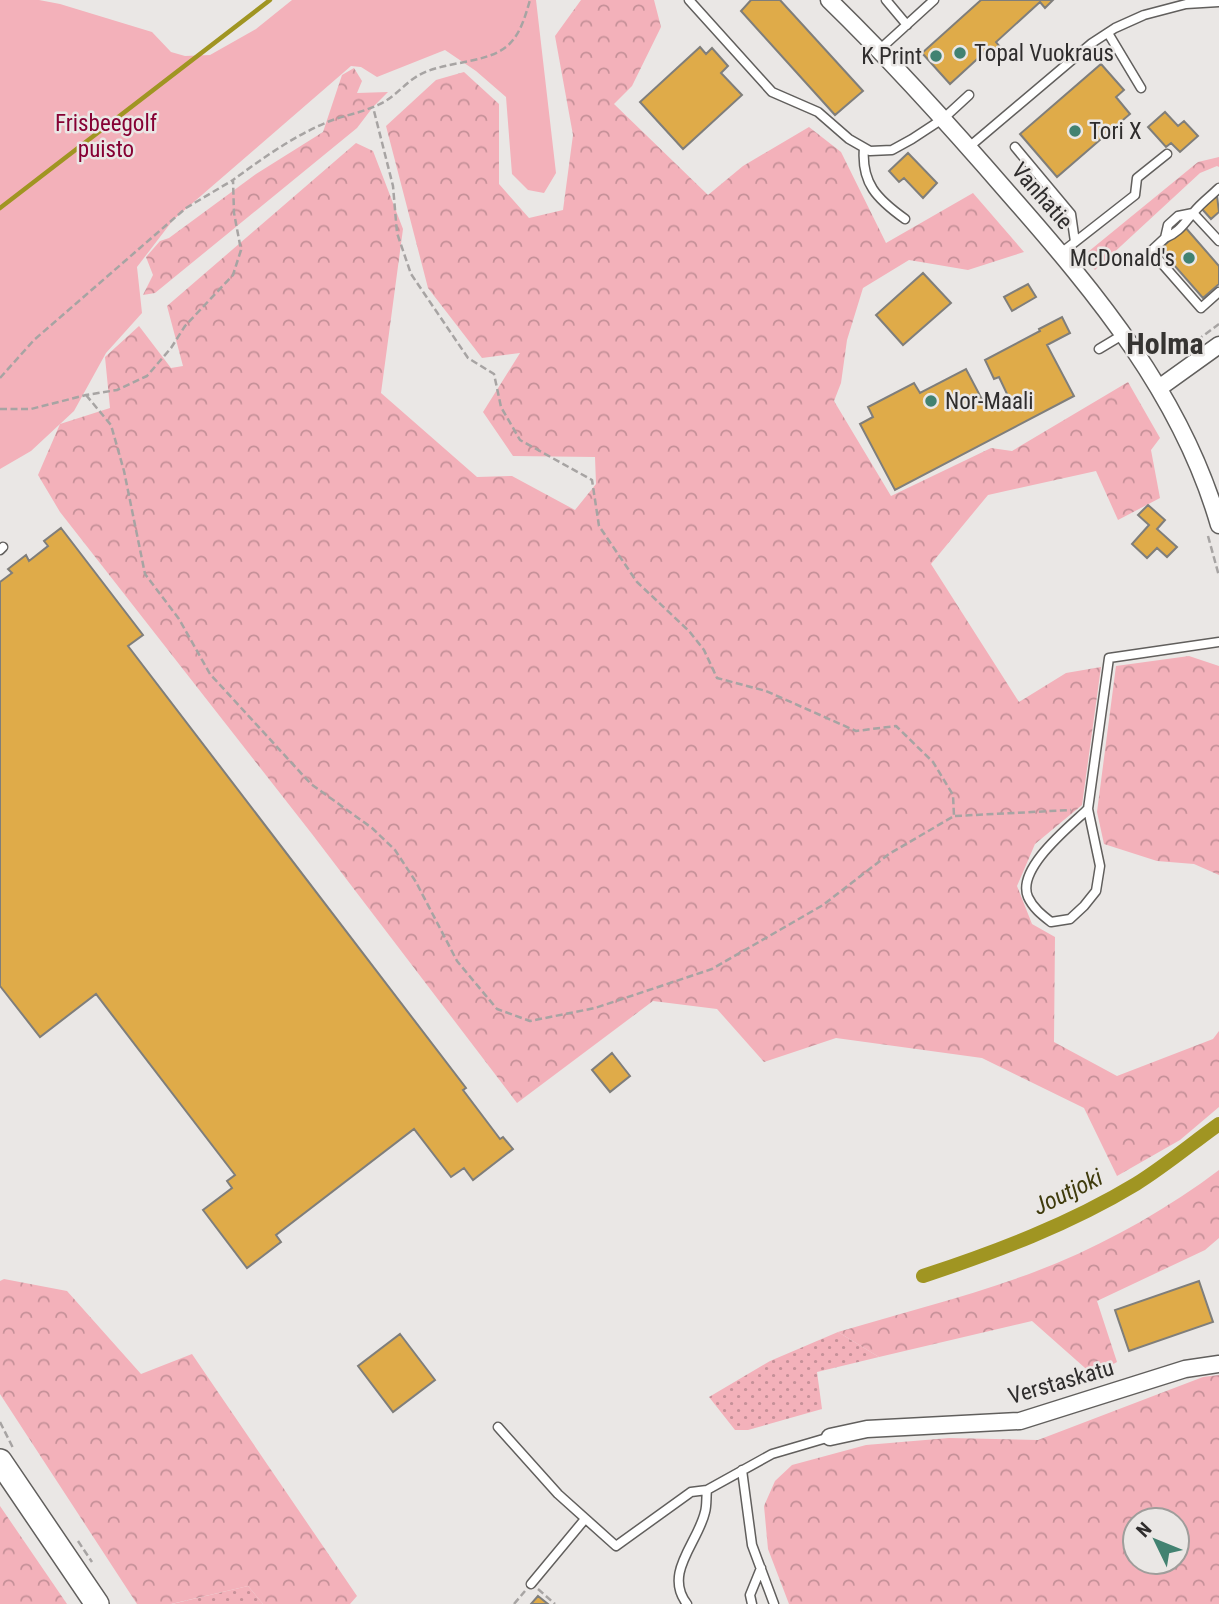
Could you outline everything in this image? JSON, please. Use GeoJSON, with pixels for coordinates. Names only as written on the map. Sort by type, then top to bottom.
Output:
{"type":"FeatureCollection","features":[{"type":"Feature","properties":{"kind":"street","name":"Vanhatie"},"geometry":{"type":"LineString","coordinates":[[829,0],[944,118],[1061,253],[1124,334],[1184,435],[1212,499],[1214,530]]}},
{"type":"Feature","properties":{"kind":"street"},"geometry":{"type":"LineString","coordinates":[[1158,388],[1219,345]]}},
{"type":"Feature","properties":{"kind":"street","name":"Verstaskatu"},"geometry":{"type":"LineString","coordinates":[[830,1437],[867,1429],[1020,1421],[1185,1369],[1219,1364]]}},
{"type":"Feature","properties":{"kind":"street"},"geometry":{"type":"LineString","coordinates":[[0,1461],[97,1604]]}},
{"type":"Feature","properties":{"kind":"lane"},"geometry":{"type":"LineString","coordinates":[[689,0],[772,92],[818,112],[849,139],[870,151],[892,150],[944,118],[969,94]]}},
{"type":"Feature","properties":{"kind":"lane"},"geometry":{"type":"LineString","coordinates":[[886,0],[907,25]]}},
{"type":"Feature","properties":{"kind":"lane"},"geometry":{"type":"LineString","coordinates":[[878,50],[934,0]]}},
{"type":"Feature","properties":{"kind":"lane"},"geometry":{"type":"LineString","coordinates":[[969,147],[1092,43],[1108,33],[1144,15],[1186,4],[1219,2]]}},
{"type":"Feature","properties":{"kind":"lane"},"geometry":{"type":"LineString","coordinates":[[1108,33],[1141,88]]}},
{"type":"Feature","properties":{"kind":"lane"},"geometry":{"type":"LineString","coordinates":[[1015,147],[1071,214],[1075,242]]}},
{"type":"Feature","properties":{"kind":"lane"},"geometry":{"type":"LineString","coordinates":[[864,148],[863,166],[870,186],[889,208],[905,219]]}},
{"type":"Feature","properties":{"kind":"lane"},"geometry":{"type":"LineString","coordinates":[[1061,253],[1135,195],[1137,178],[1167,154]]}},
{"type":"Feature","properties":{"kind":"lane"},"geometry":{"type":"LineString","coordinates":[[1219,188],[1193,213],[1178,216],[1168,225],[1165,238],[1151,251],[1201,308],[1219,292]]}},
{"type":"Feature","properties":{"kind":"lane"},"geometry":{"type":"LineString","coordinates":[[1193,213],[1219,241]]}},
{"type":"Feature","properties":{"kind":"lane"},"geometry":{"type":"LineString","coordinates":[[1099,349],[1124,334]]}},
{"type":"Feature","properties":{"kind":"lane"},"geometry":{"type":"LineString","coordinates":[[1088,809],[1039,858],[1026,879],[1027,896],[1037,911],[1051,922],[1070,919],[1096,891],[1100,866],[1088,809],[1109,658],[1219,642]]}},
{"type":"Feature","properties":{"kind":"lane"},"geometry":{"type":"LineString","coordinates":[[498,1427],[558,1494],[616,1546],[691,1492],[707,1490],[772,1454],[830,1437]]}},
{"type":"Feature","properties":{"kind":"lane"},"geometry":{"type":"LineString","coordinates":[[742,1470],[752,1545],[774,1604]]}},
{"type":"Feature","properties":{"kind":"lane"},"geometry":{"type":"LineString","coordinates":[[684,1602],[677,1577],[705,1514],[707,1490]]}},
{"type":"Feature","properties":{"kind":"lane"},"geometry":{"type":"LineString","coordinates":[[531,1584],[585,1519]]}},
{"type":"Feature","properties":{"kind":"lane"},"geometry":{"type":"LineString","coordinates":[[752,1604],[750,1595],[761,1568]]}},
{"type":"Feature","properties":{"kind":"path"},"geometry":{"type":"LineString","coordinates":[[0,378],[34,340],[186,208],[304,134],[328,122],[382,103],[420,75],[456,62],[495,54],[513,40],[521,28],[530,0]]}},
{"type":"Feature","properties":{"kind":"path"},"geometry":{"type":"LineString","coordinates":[[373,107],[393,186],[397,233],[411,274],[468,358],[494,374],[500,407],[520,440],[592,480],[599,526],[637,582],[689,631],[704,650],[717,678],[765,691],[856,731],[897,726],[933,762],[953,795],[954,816]]}},
{"type":"Feature","properties":{"kind":"path"},"geometry":{"type":"LineString","coordinates":[[0,409],[31,409],[117,390],[148,376],[185,326],[233,275],[240,250],[234,213],[233,180]]}},
{"type":"Feature","properties":{"kind":"path"},"geometry":{"type":"LineString","coordinates":[[1174,358],[1219,324]]}},
{"type":"Feature","properties":{"kind":"path"},"geometry":{"type":"LineString","coordinates":[[86,395],[111,425],[124,471],[145,574],[179,620],[210,674],[311,784],[372,828],[395,850],[416,882],[457,961],[497,1009],[530,1021],[595,1008],[712,969],[823,905],[889,854],[954,816],[1088,809]]}},
{"type":"Feature","properties":{"kind":"path"},"geometry":{"type":"LineString","coordinates":[[1214,530],[1219,576]]}},
{"type":"Feature","properties":{"kind":"green space","name":"Frisbeegolf puisto"},"geometry":{"type":"Polygon","coordinates":[[[0,0],[39,0],[60,4],[152,32],[171,52],[185,56],[210,55],[256,29],[292,0],[536,0],[556,173],[544,193],[528,190],[512,174],[506,97],[476,71],[445,50],[377,77],[361,67],[351,66],[173,220],[137,267],[142,313],[106,353],[74,411],[31,451],[0,469],[0,0]]]}},
{"type":"Feature","properties":{"kind":"green space"},"geometry":{"type":"Polygon","coordinates":[[[581,0],[654,0],[661,27],[632,86],[614,104],[708,195],[743,166],[809,127],[841,152],[886,243],[973,193],[1024,252],[968,270],[909,260],[863,288],[847,340],[841,383],[834,401],[891,496],[991,448],[1012,451],[1128,382],[1160,438],[1151,450],[1160,498],[1118,520],[1096,471],[988,495],[931,564],[1019,702],[1066,673],[1101,667],[1082,805],[1035,844],[1017,886],[1032,924],[1055,937],[1054,1042],[1117,1076],[1213,1039],[1219,1031],[1219,1107],[1180,1140],[1117,1176],[1084,1108],[982,1058],[836,1038],[764,1062],[717,1009],[653,1001],[517,1103],[312,834],[60,512],[38,475],[60,424],[110,408],[105,357],[139,326],[171,368],[183,366],[167,306],[356,143],[373,151],[403,229],[381,393],[477,477],[512,476],[575,510],[596,484],[595,457],[513,456],[483,412],[520,353],[482,358],[428,288],[386,126],[436,80],[464,72],[499,104],[499,184],[529,218],[563,210],[573,135],[555,36],[581,0]]]}},
{"type":"Feature","properties":{"kind":"green space"},"geometry":{"type":"Polygon","coordinates":[[[354,68],[362,81],[357,93],[388,92],[357,128],[155,293],[143,295],[153,275],[146,257],[160,241],[169,238],[256,174],[323,132],[342,75],[354,68]]]}},
{"type":"Feature","properties":{"kind":"green space"},"geometry":{"type":"Polygon","coordinates":[[[1219,157],[1219,167],[1200,173],[1095,270],[1083,256],[1198,162],[1219,157]]]}},
{"type":"Feature","properties":{"kind":"green space"},"geometry":{"type":"Polygon","coordinates":[[[1189,656],[1219,666],[1219,875],[1194,864],[1157,861],[1104,844],[1097,812],[1116,666],[1189,656]]]}},
{"type":"Feature","properties":{"kind":"green space"},"geometry":{"type":"Polygon","coordinates":[[[1219,1170],[1219,1238],[1205,1250],[1097,1301],[1117,1362],[1093,1375],[1032,1321],[879,1357],[838,1332],[976,1292],[1057,1263],[1141,1221],[1219,1170]]]}},
{"type":"Feature","properties":{"kind":"green space"},"geometry":{"type":"Polygon","coordinates":[[[4,1279],[67,1291],[141,1374],[192,1354],[357,1596],[350,1604],[263,1604],[248,1586],[171,1604],[137,1604],[0,1394],[0,1281],[4,1279]]]}},
{"type":"Feature","properties":{"kind":"green space"},"geometry":{"type":"Polygon","coordinates":[[[838,1332],[879,1357],[817,1372],[822,1409],[748,1430],[735,1430],[709,1397],[770,1361],[838,1332]]]}},
{"type":"Feature","properties":{"kind":"green space"},"geometry":{"type":"Polygon","coordinates":[[[1219,1375],[1219,1604],[789,1604],[768,1549],[764,1506],[775,1481],[792,1465],[866,1445],[949,1438],[1038,1440],[1203,1377],[1219,1375]]]}},
{"type":"Feature","properties":{"kind":"green space"},"geometry":{"type":"Polygon","coordinates":[[[0,1506],[67,1604],[0,1604],[0,1506]]]}},
{"type":"Feature","properties":{"kind":"green space"},"geometry":{"type":"Polygon","coordinates":[[[248,1586],[263,1604],[172,1604],[248,1586]]]}},
{"type":"Feature","properties":{"kind":"building"},"geometry":{"type":"Polygon","coordinates":[[[751,0],[780,0],[863,91],[835,115],[741,11],[751,0]]]}},
{"type":"Feature","properties":{"kind":"building"},"geometry":{"type":"Polygon","coordinates":[[[981,0],[1053,0],[1045,8],[1040,2],[996,42],[1000,47],[992,54],[987,50],[950,84],[922,53],[981,0]]]}},
{"type":"Feature","properties":{"kind":"building"},"geometry":{"type":"Polygon","coordinates":[[[700,47],[706,54],[712,48],[728,66],[721,73],[742,95],[683,149],[640,102],[700,47]]]}},
{"type":"Feature","properties":{"kind":"building"},"geometry":{"type":"Polygon","coordinates":[[[1101,64],[1124,90],[1116,97],[1130,114],[1057,177],[1020,134],[1101,64]]]}},
{"type":"Feature","properties":{"kind":"building"},"geometry":{"type":"Polygon","coordinates":[[[1165,112],[1178,126],[1184,121],[1198,136],[1180,152],[1171,143],[1166,147],[1148,127],[1165,112]]]}},
{"type":"Feature","properties":{"kind":"building"},"geometry":{"type":"Polygon","coordinates":[[[908,153],[937,183],[923,198],[904,178],[899,182],[889,171],[908,153]]]}},
{"type":"Feature","properties":{"kind":"building"},"geometry":{"type":"Polygon","coordinates":[[[1217,196],[1219,212],[1211,219],[1202,209],[1217,196]]]}},
{"type":"Feature","properties":{"kind":"building","name":"McDonald's"},"geometry":{"type":"Polygon","coordinates":[[[1185,227],[1219,266],[1219,284],[1203,298],[1160,249],[1185,227]]]}},
{"type":"Feature","properties":{"kind":"building"},"geometry":{"type":"Polygon","coordinates":[[[923,273],[951,303],[903,345],[876,315],[923,273]]]}},
{"type":"Feature","properties":{"kind":"building"},"geometry":{"type":"Polygon","coordinates":[[[1028,284],[1036,297],[1012,311],[1004,297],[1028,284]]]}},
{"type":"Feature","properties":{"kind":"building","name":"Nor-Maali"},"geometry":{"type":"Polygon","coordinates":[[[1062,317],[1070,333],[1047,345],[1074,396],[895,490],[860,424],[873,417],[868,407],[914,383],[920,393],[966,369],[986,407],[1008,396],[999,377],[994,379],[985,360],[1062,317]]]}},
{"type":"Feature","properties":{"kind":"building"},"geometry":{"type":"Polygon","coordinates":[[[1148,505],[1165,520],[1157,529],[1177,547],[1167,557],[1157,548],[1147,558],[1132,544],[1149,525],[1138,515],[1148,505]]]}},
{"type":"Feature","properties":{"kind":"building"},"geometry":{"type":"Polygon","coordinates":[[[61,528],[143,635],[128,646],[466,1088],[463,1090],[500,1139],[503,1137],[513,1149],[473,1180],[464,1168],[451,1177],[414,1129],[276,1235],[281,1242],[247,1268],[203,1210],[232,1188],[227,1181],[235,1175],[96,994],[40,1037],[0,986],[0,582],[12,573],[8,569],[26,555],[29,561],[48,546],[44,541],[61,528]]]}},
{"type":"Feature","properties":{"kind":"building"},"geometry":{"type":"Polygon","coordinates":[[[612,1053],[630,1076],[610,1092],[592,1070],[612,1053]]]}},
{"type":"Feature","properties":{"kind":"building"},"geometry":{"type":"Polygon","coordinates":[[[1199,1281],[1213,1322],[1129,1351],[1115,1310],[1199,1281]]]}},
{"type":"Feature","properties":{"kind":"building"},"geometry":{"type":"Polygon","coordinates":[[[400,1334],[435,1380],[393,1412],[358,1366],[400,1334]]]}},
{"type":"Feature","properties":{"kind":"building"},"geometry":{"type":"Polygon","coordinates":[[[538,1596],[548,1604],[531,1604],[538,1596]]]}},
{"type":"Feature","properties":{"kind":"waterway"},"geometry":{"type":"LineString","coordinates":[[0,208],[270,0]]}},
{"type":"Feature","properties":{"kind":"waterway","name":"Joutjoki"},"geometry":{"type":"LineString","coordinates":[[923,1276],[1005,1247],[1085,1212],[1147,1177],[1219,1124]]}},
{"type":"Feature","properties":{"kind":"place","name":"Topal Vuokraus"},"geometry":{"type":"Point","coordinates":[960,53]}},
{"type":"Feature","properties":{"kind":"place","name":"K Print"},"geometry":{"type":"Point","coordinates":[936,56]}},
{"type":"Feature","properties":{"kind":"place","name":"Tori X"},"geometry":{"type":"Point","coordinates":[1075,131]}},
{"type":"Feature","properties":{"kind":"place","name":"McDonald's"},"geometry":{"type":"Point","coordinates":[1189,258]}},
{"type":"Feature","properties":{"kind":"place","name":"Nor-Maali"},"geometry":{"type":"Point","coordinates":[931,401]}},
{"type":"Feature","properties":{"kind":"district","name":"Holma"},"geometry":{"type":"Point","coordinates":[1165,343]}}]}
